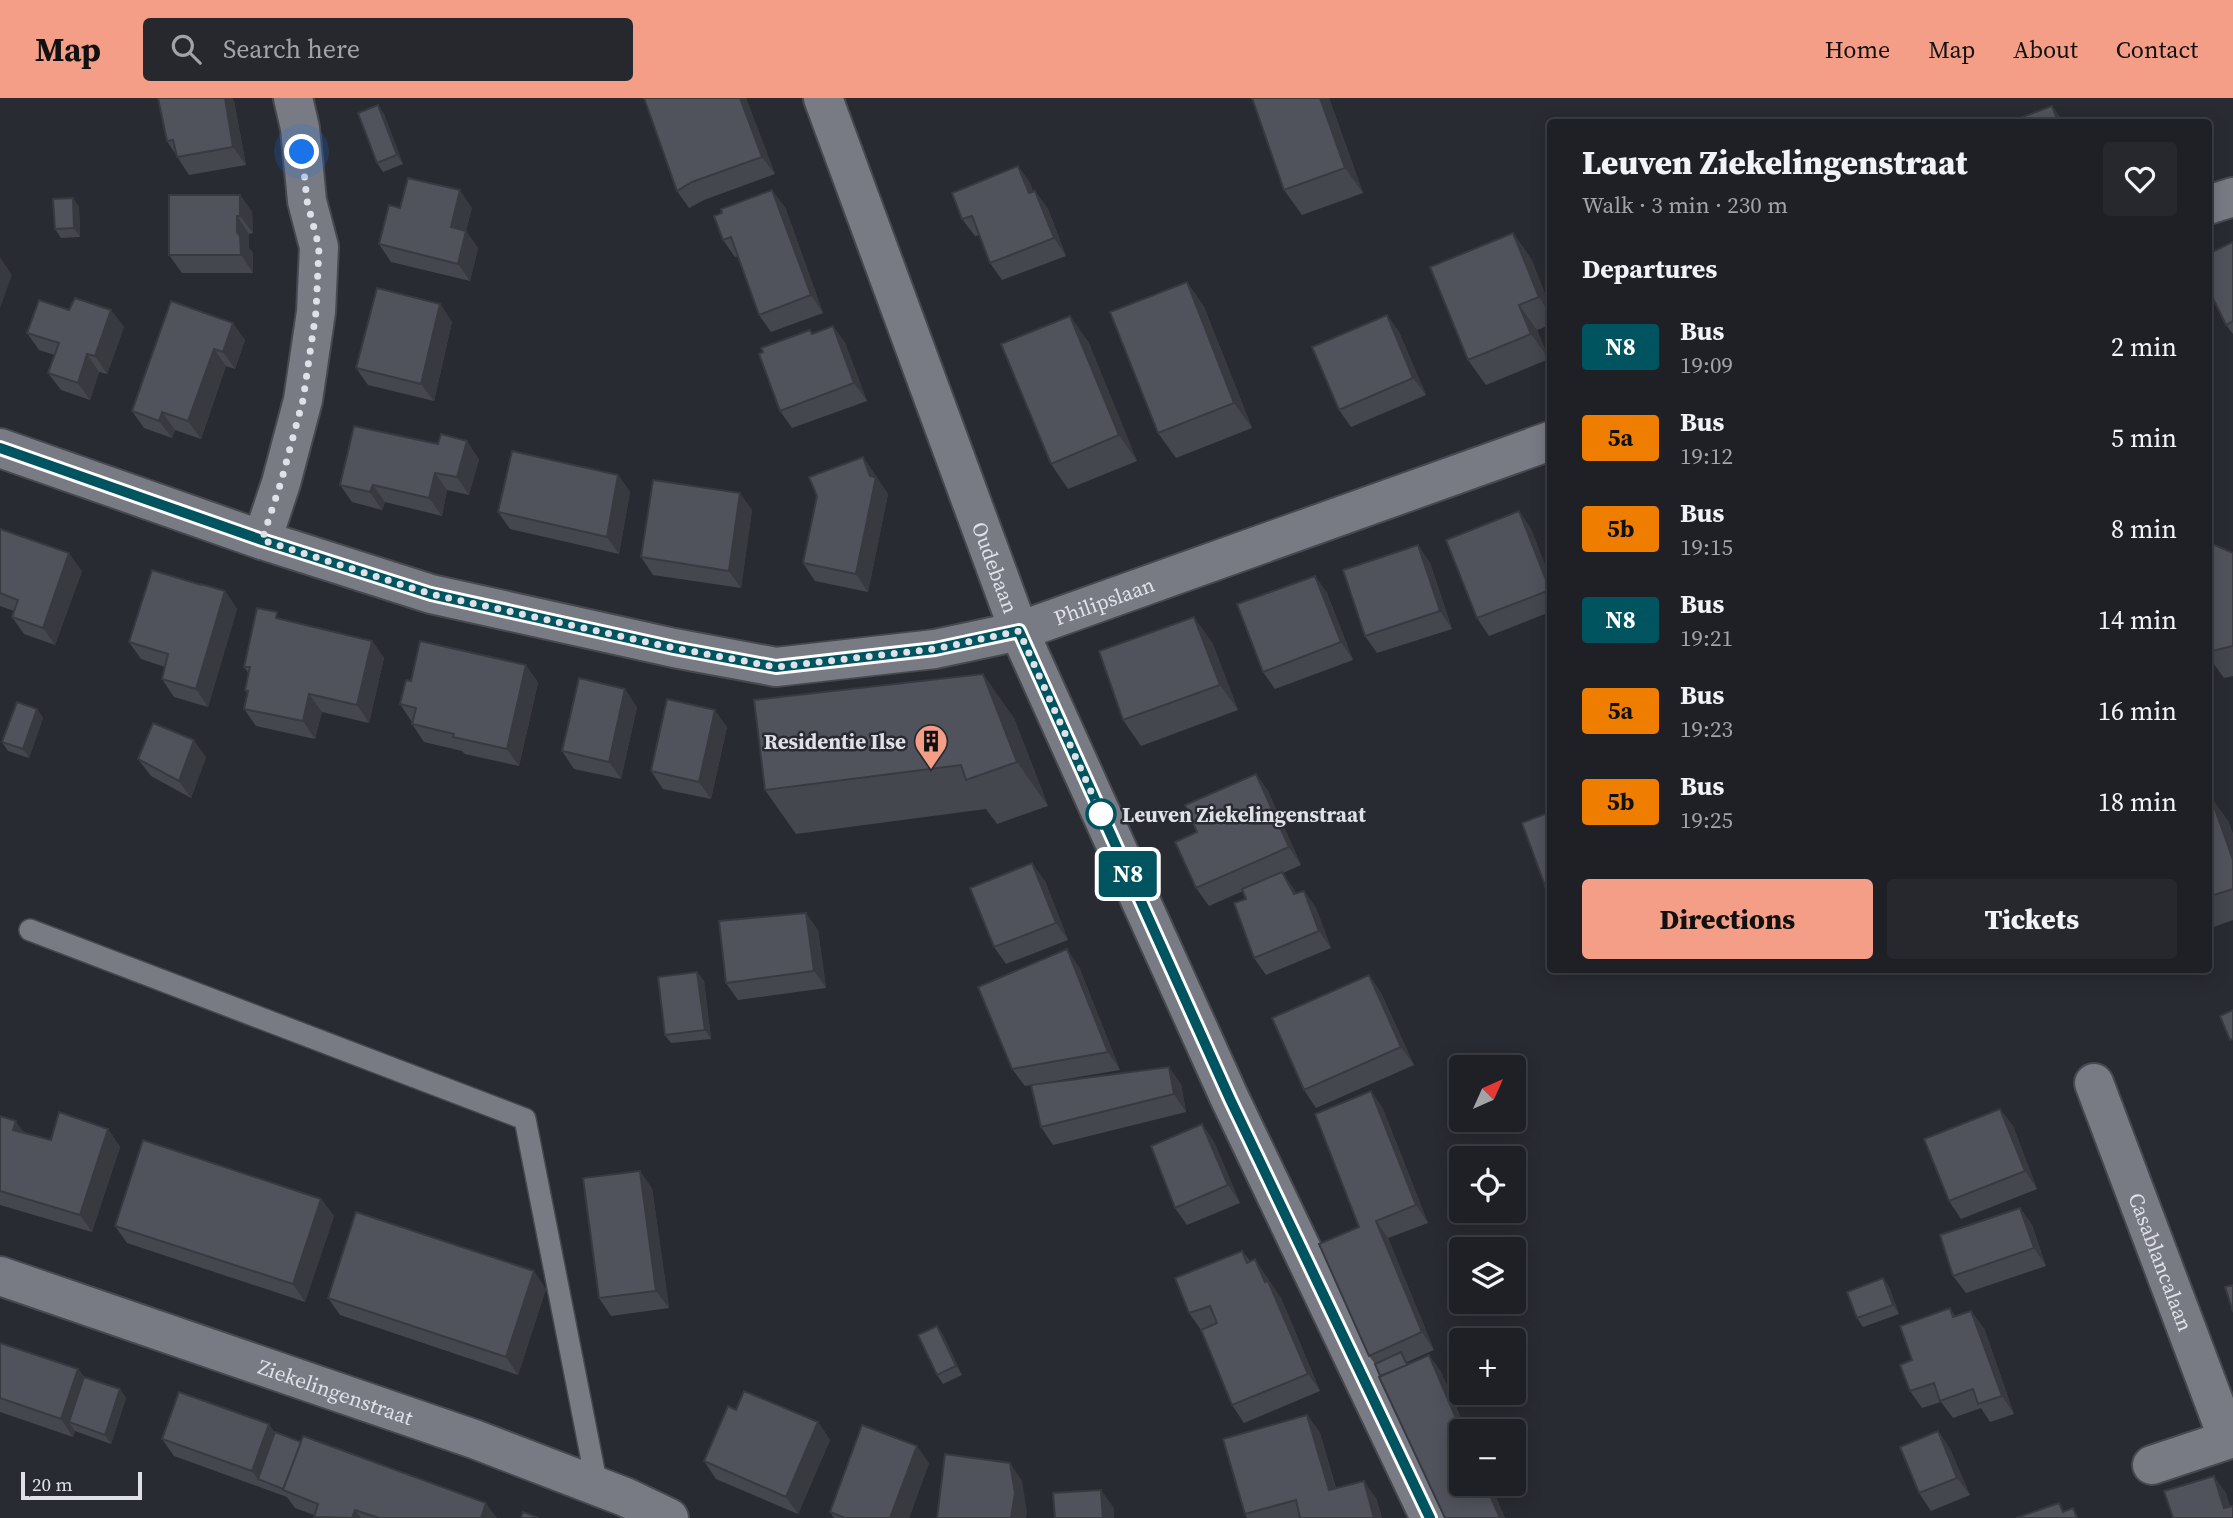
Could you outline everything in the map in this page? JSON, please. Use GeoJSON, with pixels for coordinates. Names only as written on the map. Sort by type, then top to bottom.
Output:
{"type":"FeatureCollection","features":[{"type":"Feature","properties":{"kind":"street"},"geometry":{"type":"LineString","coordinates":[[262,540],[303,400],[316,312],[319,247],[307,201],[300,128],[293,98]]}},
{"type":"Feature","properties":{"kind":"street","name":"Oudebaan"},"geometry":{"type":"LineString","coordinates":[[823,98],[1019,631],[1230,1099],[1430,1518]]}},
{"type":"Feature","properties":{"kind":"street"},"geometry":{"type":"LineString","coordinates":[[2212,204],[2233,197]]}},
{"type":"Feature","properties":{"kind":"street","name":"Philipslaan"},"geometry":{"type":"LineString","coordinates":[[0,448],[262,540],[431,594],[674,648],[776,667],[935,649],[1019,631],[1547,442]]}},
{"type":"Feature","properties":{"kind":"street","name":"Casablancalaan"},"geometry":{"type":"LineString","coordinates":[[2094,1083],[2230,1438],[2152,1465]]}},
{"type":"Feature","properties":{"kind":"street","name":"Ziekelingenstraat"},"geometry":{"type":"LineString","coordinates":[[0,1276],[474,1439],[597,1486],[669,1518]]}},
{"type":"Feature","properties":{"kind":"lane"},"geometry":{"type":"LineString","coordinates":[[30,930],[525,1119],[597,1486]]}},
{"type":"Feature","properties":{"kind":"building"},"geometry":{"type":"Polygon","coordinates":[[[158,98],[225,98],[233,147],[177,157],[173,140],[167,141],[158,98]]]}},
{"type":"Feature","properties":{"kind":"building"},"geometry":{"type":"Polygon","coordinates":[[[644,98],[740,98],[762,157],[692,182],[677,191],[644,98]]]}},
{"type":"Feature","properties":{"kind":"building"},"geometry":{"type":"Polygon","coordinates":[[[1252,98],[1320,98],[1345,168],[1284,190],[1252,98]]]}},
{"type":"Feature","properties":{"kind":"building"},"geometry":{"type":"Polygon","coordinates":[[[378,105],[397,155],[377,163],[358,113],[378,105]]]}},
{"type":"Feature","properties":{"kind":"building"},"geometry":{"type":"Polygon","coordinates":[[[2052,106],[2057,119],[2017,119],[2052,106]]]}},
{"type":"Feature","properties":{"kind":"building"},"geometry":{"type":"Polygon","coordinates":[[[1018,166],[1029,193],[1035,191],[1054,238],[990,263],[972,216],[962,219],[952,193],[1018,166]]]}},
{"type":"Feature","properties":{"kind":"building"},"geometry":{"type":"Polygon","coordinates":[[[408,178],[460,190],[451,227],[466,231],[458,264],[379,244],[389,205],[400,208],[408,178]]]}},
{"type":"Feature","properties":{"kind":"building"},"geometry":{"type":"Polygon","coordinates":[[[772,190],[811,295],[759,315],[731,237],[723,240],[714,216],[722,213],[721,209],[772,190]]]}},
{"type":"Feature","properties":{"kind":"building"},"geometry":{"type":"Polygon","coordinates":[[[169,195],[240,195],[237,232],[240,236],[241,255],[169,255],[169,195]]]}},
{"type":"Feature","properties":{"kind":"building"},"geometry":{"type":"Polygon","coordinates":[[[73,198],[74,228],[55,229],[53,199],[73,198]]]}},
{"type":"Feature","properties":{"kind":"building"},"geometry":{"type":"Polygon","coordinates":[[[1513,233],[1539,297],[1519,305],[1531,334],[1468,360],[1430,267],[1513,233]]]}},
{"type":"Feature","properties":{"kind":"building"},"geometry":{"type":"Polygon","coordinates":[[[2233,242],[2233,321],[2226,325],[2212,296],[2212,252],[2233,242]]]}},
{"type":"Feature","properties":{"kind":"building"},"geometry":{"type":"Polygon","coordinates":[[[1187,282],[1234,403],[1158,433],[1110,312],[1187,282]]]}},
{"type":"Feature","properties":{"kind":"building"},"geometry":{"type":"Polygon","coordinates":[[[377,288],[440,304],[421,384],[356,368],[377,288]]]}},
{"type":"Feature","properties":{"kind":"building"},"geometry":{"type":"Polygon","coordinates":[[[75,298],[111,310],[95,356],[87,354],[78,383],[48,373],[59,343],[27,333],[39,300],[69,310],[75,298]]]}},
{"type":"Feature","properties":{"kind":"building"},"geometry":{"type":"Polygon","coordinates":[[[171,301],[233,323],[223,352],[214,349],[188,421],[162,412],[159,421],[132,411],[171,301]]]}},
{"type":"Feature","properties":{"kind":"building"},"geometry":{"type":"Polygon","coordinates":[[[1387,315],[1413,378],[1339,410],[1312,347],[1387,315]]]}},
{"type":"Feature","properties":{"kind":"building"},"geometry":{"type":"Polygon","coordinates":[[[1070,316],[1119,435],[1051,464],[1001,344],[1070,316]]]}},
{"type":"Feature","properties":{"kind":"building"},"geometry":{"type":"Polygon","coordinates":[[[833,326],[854,383],[780,411],[759,354],[763,352],[761,348],[810,330],[812,334],[833,326]]]}},
{"type":"Feature","properties":{"kind":"building"},"geometry":{"type":"Polygon","coordinates":[[[354,426],[438,444],[441,434],[467,441],[457,477],[435,473],[429,498],[373,485],[370,492],[340,485],[354,426]]]}},
{"type":"Feature","properties":{"kind":"building"},"geometry":{"type":"Polygon","coordinates":[[[512,451],[618,475],[607,537],[498,512],[512,451]]]}},
{"type":"Feature","properties":{"kind":"building"},"geometry":{"type":"Polygon","coordinates":[[[863,457],[870,476],[876,477],[856,574],[803,563],[817,496],[809,477],[863,457]]]}},
{"type":"Feature","properties":{"kind":"building"},"geometry":{"type":"Polygon","coordinates":[[[653,480],[740,493],[729,571],[641,557],[653,480]]]}},
{"type":"Feature","properties":{"kind":"building"},"geometry":{"type":"Polygon","coordinates":[[[1519,511],[1547,582],[1547,591],[1477,618],[1446,540],[1519,511]]]}},
{"type":"Feature","properties":{"kind":"building"},"geometry":{"type":"Polygon","coordinates":[[[0,529],[69,553],[43,628],[12,617],[18,600],[0,593],[0,529]]]}},
{"type":"Feature","properties":{"kind":"building"},"geometry":{"type":"Polygon","coordinates":[[[2212,544],[2233,553],[2233,646],[2212,651],[2212,544]]]}},
{"type":"Feature","properties":{"kind":"building"},"geometry":{"type":"Polygon","coordinates":[[[1418,545],[1440,611],[1365,636],[1343,570],[1418,545]]]}},
{"type":"Feature","properties":{"kind":"building"},"geometry":{"type":"Polygon","coordinates":[[[152,570],[225,591],[196,689],[162,679],[168,654],[129,642],[152,570]]]}},
{"type":"Feature","properties":{"kind":"building"},"geometry":{"type":"Polygon","coordinates":[[[1315,576],[1341,642],[1263,672],[1237,604],[1315,576]]]}},
{"type":"Feature","properties":{"kind":"building"},"geometry":{"type":"Polygon","coordinates":[[[257,608],[277,612],[276,618],[372,641],[357,705],[309,694],[303,721],[244,709],[250,667],[244,667],[257,608]]]}},
{"type":"Feature","properties":{"kind":"building"},"geometry":{"type":"Polygon","coordinates":[[[1194,617],[1220,685],[1123,720],[1099,651],[1194,617]]]}},
{"type":"Feature","properties":{"kind":"building"},"geometry":{"type":"Polygon","coordinates":[[[420,641],[526,665],[507,749],[453,737],[454,734],[412,724],[416,708],[400,704],[406,680],[411,681],[420,641]]]}},
{"type":"Feature","properties":{"kind":"building"},"geometry":{"type":"Polygon","coordinates":[[[983,674],[1017,762],[966,780],[961,765],[765,790],[754,700],[983,674]]]}},
{"type":"Feature","properties":{"kind":"building"},"geometry":{"type":"Polygon","coordinates":[[[579,678],[625,689],[609,762],[562,751],[579,678]]]}},
{"type":"Feature","properties":{"kind":"building"},"geometry":{"type":"Polygon","coordinates":[[[667,699],[715,710],[699,782],[651,771],[667,699]]]}},
{"type":"Feature","properties":{"kind":"building"},"geometry":{"type":"Polygon","coordinates":[[[17,702],[37,709],[23,749],[2,742],[17,702]]]}},
{"type":"Feature","properties":{"kind":"building"},"geometry":{"type":"Polygon","coordinates":[[[153,723],[194,740],[179,781],[138,759],[153,723]]]}},
{"type":"Feature","properties":{"kind":"building"},"geometry":{"type":"Polygon","coordinates":[[[1256,774],[1289,847],[1196,888],[1175,842],[1197,832],[1185,805],[1256,774]]]}},
{"type":"Feature","properties":{"kind":"building"},"geometry":{"type":"Polygon","coordinates":[[[2212,801],[2233,860],[2233,889],[2212,896],[2212,801]]]}},
{"type":"Feature","properties":{"kind":"building"},"geometry":{"type":"Polygon","coordinates":[[[1547,813],[1547,891],[1522,823],[1547,813]]]}},
{"type":"Feature","properties":{"kind":"building"},"geometry":{"type":"Polygon","coordinates":[[[1032,863],[1056,923],[994,947],[970,888],[1032,863]]]}},
{"type":"Feature","properties":{"kind":"building"},"geometry":{"type":"Polygon","coordinates":[[[1282,872],[1294,894],[1304,891],[1319,931],[1254,958],[1234,903],[1246,899],[1242,889],[1282,872]]]}},
{"type":"Feature","properties":{"kind":"building"},"geometry":{"type":"Polygon","coordinates":[[[806,913],[814,971],[726,983],[719,921],[806,913]]]}},
{"type":"Feature","properties":{"kind":"building"},"geometry":{"type":"Polygon","coordinates":[[[1067,949],[1108,1052],[1012,1069],[978,987],[1067,949]]]}},
{"type":"Feature","properties":{"kind":"building"},"geometry":{"type":"Polygon","coordinates":[[[697,972],[705,1030],[665,1035],[658,977],[697,972]]]}},
{"type":"Feature","properties":{"kind":"building"},"geometry":{"type":"Polygon","coordinates":[[[1369,975],[1401,1047],[1304,1090],[1272,1018],[1369,975]]]}},
{"type":"Feature","properties":{"kind":"building"},"geometry":{"type":"Polygon","coordinates":[[[2233,1010],[2233,1039],[2230,1040],[2220,1016],[2233,1010]]]}},
{"type":"Feature","properties":{"kind":"building"},"geometry":{"type":"Polygon","coordinates":[[[1169,1067],[1174,1094],[1041,1127],[1031,1085],[1169,1067]]]}},
{"type":"Feature","properties":{"kind":"building"},"geometry":{"type":"Polygon","coordinates":[[[1371,1091],[1416,1205],[1376,1221],[1422,1332],[1369,1356],[1319,1244],[1359,1227],[1315,1114],[1371,1091]]]}},
{"type":"Feature","properties":{"kind":"building"},"geometry":{"type":"Polygon","coordinates":[[[2000,1109],[2025,1171],[1949,1201],[1924,1139],[2000,1109]]]}},
{"type":"Feature","properties":{"kind":"building"},"geometry":{"type":"Polygon","coordinates":[[[59,1112],[108,1129],[80,1215],[0,1191],[0,1116],[16,1121],[13,1130],[51,1140],[59,1112]]]}},
{"type":"Feature","properties":{"kind":"building"},"geometry":{"type":"Polygon","coordinates":[[[1202,1124],[1228,1185],[1175,1208],[1151,1146],[1202,1124]]]}},
{"type":"Feature","properties":{"kind":"building"},"geometry":{"type":"Polygon","coordinates":[[[143,1140],[321,1199],[293,1284],[115,1226],[143,1140]]]}},
{"type":"Feature","properties":{"kind":"building"},"geometry":{"type":"Polygon","coordinates":[[[640,1171],[656,1291],[599,1298],[583,1178],[640,1171]]]}},
{"type":"Feature","properties":{"kind":"building"},"geometry":{"type":"Polygon","coordinates":[[[2020,1208],[2034,1248],[1953,1276],[1940,1235],[2020,1208]]]}},
{"type":"Feature","properties":{"kind":"building"},"geometry":{"type":"Polygon","coordinates":[[[356,1212],[534,1271],[506,1357],[328,1298],[356,1212]]]}},
{"type":"Feature","properties":{"kind":"building"},"geometry":{"type":"Polygon","coordinates":[[[1242,1251],[1247,1263],[1255,1259],[1265,1282],[1268,1281],[1308,1374],[1232,1405],[1201,1330],[1217,1323],[1210,1306],[1189,1313],[1175,1278],[1242,1251]]]}},
{"type":"Feature","properties":{"kind":"building"},"geometry":{"type":"Polygon","coordinates":[[[1883,1278],[1893,1305],[1857,1318],[1847,1292],[1883,1278]]]}},
{"type":"Feature","properties":{"kind":"building"},"geometry":{"type":"Polygon","coordinates":[[[2233,1285],[2233,1312],[2225,1287],[2233,1285]]]}},
{"type":"Feature","properties":{"kind":"building"},"geometry":{"type":"Polygon","coordinates":[[[1950,1308],[1953,1317],[1971,1311],[2002,1396],[1978,1404],[1973,1389],[1940,1401],[1934,1383],[1910,1391],[1900,1365],[1912,1360],[1900,1326],[1950,1308]]]}},
{"type":"Feature","properties":{"kind":"building"},"geometry":{"type":"Polygon","coordinates":[[[937,1326],[956,1366],[937,1375],[918,1335],[937,1326]]]}},
{"type":"Feature","properties":{"kind":"building"},"geometry":{"type":"Polygon","coordinates":[[[0,1343],[78,1369],[61,1419],[0,1398],[0,1343]]]}},
{"type":"Feature","properties":{"kind":"building"},"geometry":{"type":"Polygon","coordinates":[[[1401,1352],[1407,1365],[1380,1376],[1375,1364],[1401,1352]]]}},
{"type":"Feature","properties":{"kind":"building"},"geometry":{"type":"Polygon","coordinates":[[[1429,1355],[1456,1419],[1449,1419],[1449,1496],[1490,1496],[1500,1518],[1445,1518],[1379,1377],[1429,1355]]]}},
{"type":"Feature","properties":{"kind":"building"},"geometry":{"type":"Polygon","coordinates":[[[84,1377],[120,1389],[105,1435],[69,1422],[84,1377]]]}},
{"type":"Feature","properties":{"kind":"building"},"geometry":{"type":"Polygon","coordinates":[[[744,1391],[818,1422],[786,1497],[704,1461],[728,1406],[736,1410],[744,1391]]]}},
{"type":"Feature","properties":{"kind":"building"},"geometry":{"type":"Polygon","coordinates":[[[179,1392],[269,1424],[252,1471],[162,1439],[179,1392]]]}},
{"type":"Feature","properties":{"kind":"building"},"geometry":{"type":"Polygon","coordinates":[[[1307,1415],[1329,1490],[1364,1481],[1374,1518],[1300,1518],[1296,1500],[1245,1514],[1223,1439],[1307,1415]]]}},
{"type":"Feature","properties":{"kind":"building"},"geometry":{"type":"Polygon","coordinates":[[[862,1425],[917,1446],[890,1518],[845,1518],[830,1512],[862,1425]]]}},
{"type":"Feature","properties":{"kind":"building"},"geometry":{"type":"Polygon","coordinates":[[[1938,1431],[1957,1478],[1919,1493],[1900,1447],[1938,1431]]]}},
{"type":"Feature","properties":{"kind":"building"},"geometry":{"type":"Polygon","coordinates":[[[275,1432],[301,1442],[283,1489],[258,1479],[275,1432]]]}},
{"type":"Feature","properties":{"kind":"building"},"geometry":{"type":"Polygon","coordinates":[[[303,1436],[486,1503],[481,1518],[379,1518],[355,1510],[352,1518],[314,1517],[318,1504],[283,1490],[303,1436]]]}},
{"type":"Feature","properties":{"kind":"building"},"geometry":{"type":"Polygon","coordinates":[[[945,1454],[1010,1463],[1015,1493],[1011,1518],[937,1518],[945,1454]]]}},
{"type":"Feature","properties":{"kind":"building"},"geometry":{"type":"Polygon","coordinates":[[[2214,1476],[2224,1508],[2233,1506],[2233,1518],[2173,1518],[2164,1491],[2214,1476]]]}},
{"type":"Feature","properties":{"kind":"building"},"geometry":{"type":"Polygon","coordinates":[[[1101,1490],[1103,1518],[1055,1518],[1053,1493],[1101,1490]]]}},
{"type":"Feature","properties":{"kind":"building"},"geometry":{"type":"Polygon","coordinates":[[[2059,1503],[2063,1512],[2073,1508],[2077,1518],[2016,1518],[2059,1503]]]}},
{"type":"Feature","properties":{"kind":"building"},"geometry":{"type":"Polygon","coordinates":[[[523,1512],[539,1518],[521,1518],[523,1512]]]}},
{"type":"Feature","properties":{"kind":"bus line","name":"N8"},"geometry":{"type":"LineString","coordinates":[[0,448],[262,540],[431,594],[674,648],[776,667],[935,649],[1019,631],[1230,1099],[1430,1518]]}},
{"type":"Feature","properties":{"kind":"place","name":"Residentie Ilse"},"geometry":{"type":"Point","coordinates":[931,771]}},
{"type":"Feature","properties":{"kind":"place","name":"Leuven Ziekelingenstraat"},"geometry":{"type":"Point","coordinates":[1101,814]}},
{"type":"Feature","properties":{"kind":"route"},"geometry":{"type":"LineString","coordinates":[[302,152],[307,201],[319,247],[316,312],[303,400],[262,540],[431,594],[674,648],[776,667],[935,649],[1019,631],[1101,814]]}}]}
